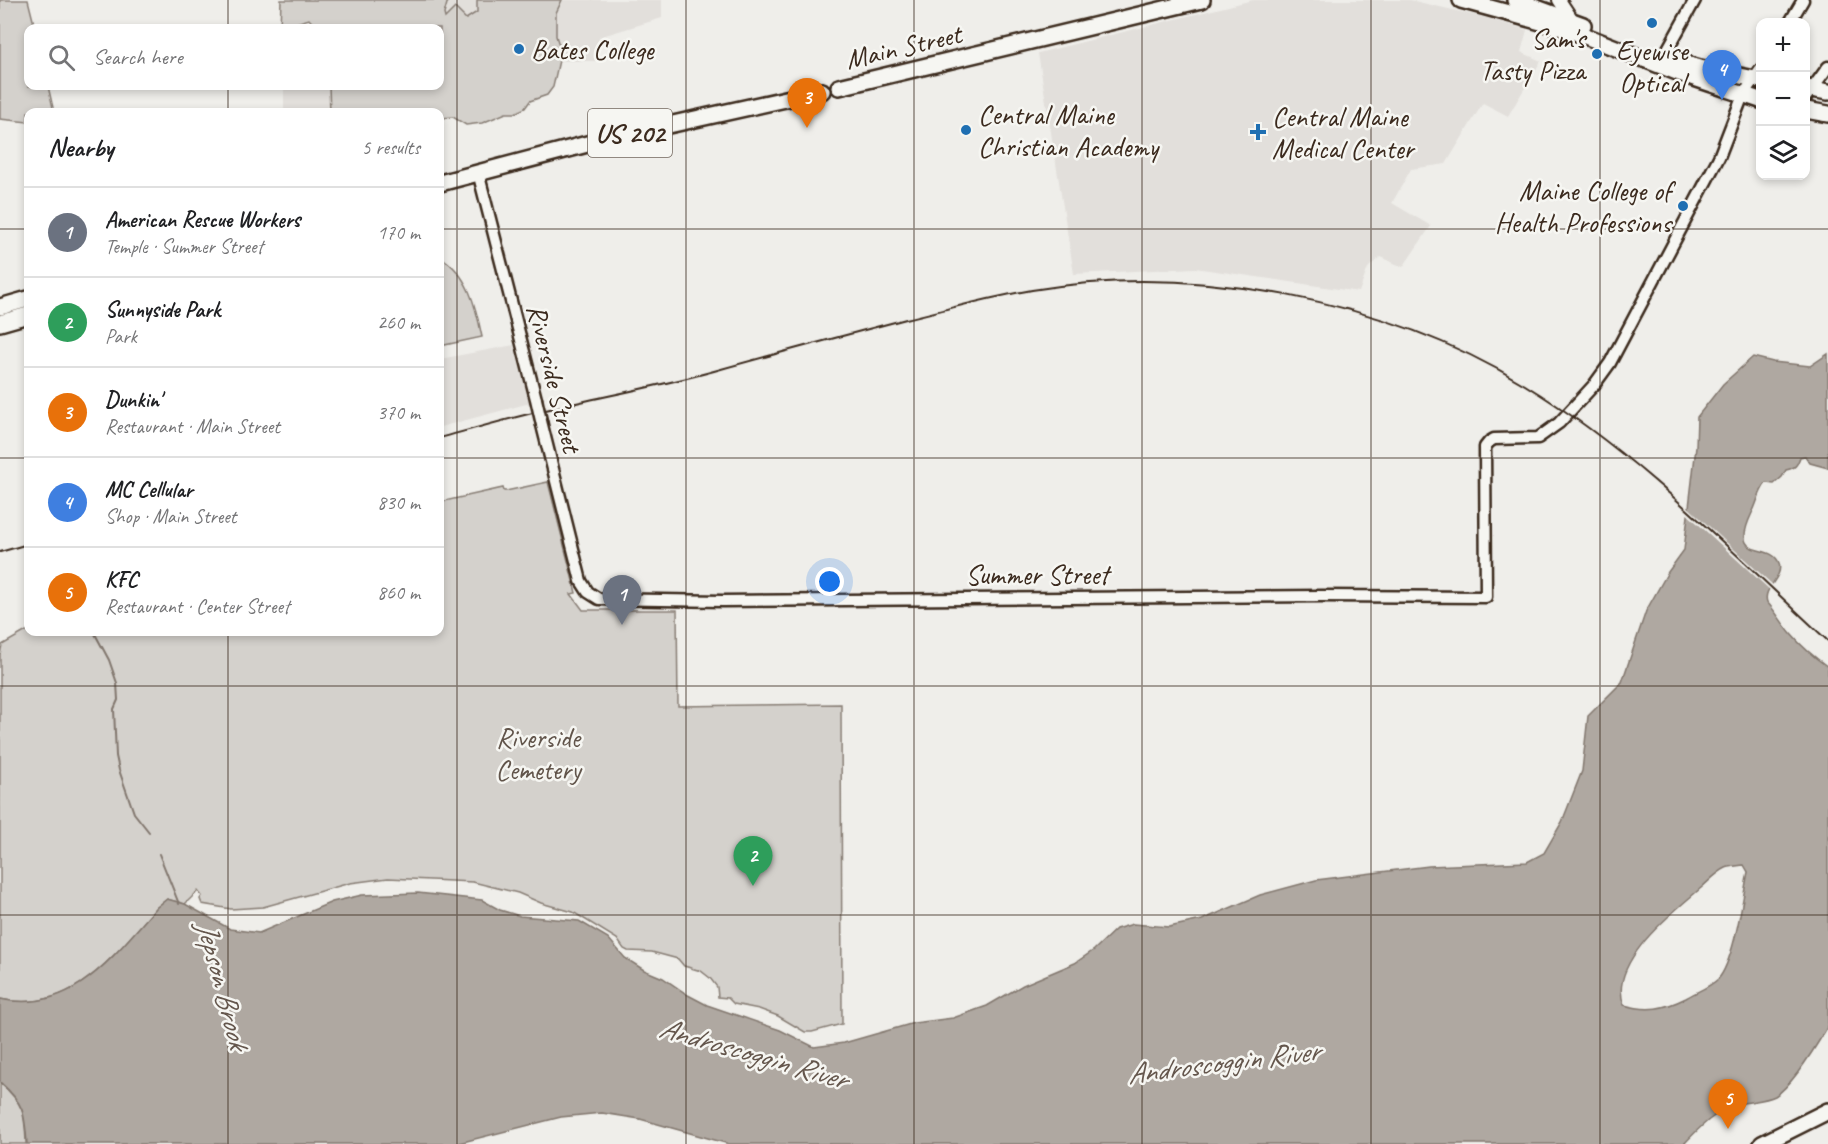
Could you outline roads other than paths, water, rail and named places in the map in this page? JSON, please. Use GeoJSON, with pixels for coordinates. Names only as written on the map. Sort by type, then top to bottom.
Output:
{"type":"FeatureCollection","features":[{"type":"Feature","properties":{"kind":"highway","name":"Main Street"},"geometry":{"type":"LineString","coordinates":[[839,87],[1202,0]]}},
{"type":"Feature","properties":{"kind":"highway"},"geometry":{"type":"LineString","coordinates":[[1461,0],[1520,5],[1573,21],[1661,61],[1756,99]]}},
{"type":"Feature","properties":{"kind":"highway"},"geometry":{"type":"LineString","coordinates":[[1520,5],[1570,30],[1661,61],[1756,76]]}},
{"type":"Feature","properties":{"kind":"highway","name":"Main Street"},"geometry":{"type":"LineString","coordinates":[[444,182],[602,139],[822,91]]}},
{"type":"Feature","properties":{"kind":"highway"},"geometry":{"type":"LineString","coordinates":[[1810,91],[1828,92]]}},
{"type":"Feature","properties":{"kind":"highway"},"geometry":{"type":"LineString","coordinates":[[1810,111],[1828,114]]}},
{"type":"Feature","properties":{"kind":"highway"},"geometry":{"type":"LineString","coordinates":[[0,307],[24,300]]}},
{"type":"Feature","properties":{"kind":"highway"},"geometry":{"type":"LineString","coordinates":[[0,323],[24,316]]}},
{"type":"Feature","properties":{"kind":"highway"},"geometry":{"type":"LineString","coordinates":[[1762,1144],[1828,1111]]}},
{"type":"Feature","properties":{"kind":"main road"},"geometry":{"type":"LineString","coordinates":[[1559,0],[1573,21]]}},
{"type":"Feature","properties":{"kind":"main road","name":"Main Street"},"geometry":{"type":"LineString","coordinates":[[822,91],[839,87]]}},
{"type":"Feature","properties":{"kind":"street"},"geometry":{"type":"LineString","coordinates":[[1661,61],[1695,0]]}},
{"type":"Feature","properties":{"kind":"street"},"geometry":{"type":"LineString","coordinates":[[1792,18],[1803,0]]}},
{"type":"Feature","properties":{"kind":"street"},"geometry":{"type":"LineString","coordinates":[[1810,89],[1828,67]]}},
{"type":"Feature","properties":{"kind":"street"},"geometry":{"type":"LineString","coordinates":[[1743,95],[1756,80]]}},
{"type":"Feature","properties":{"kind":"street","name":"Summer Street"},"geometry":{"type":"LineString","coordinates":[[590,594],[599,599],[610,600],[723,601],[1322,596],[1486,597],[1484,454],[1489,442],[1498,438],[1543,436],[1559,423],[1605,370],[1719,157],[1743,95]]}},
{"type":"Feature","properties":{"kind":"street","name":"Riverside Street"},"geometry":{"type":"LineString","coordinates":[[478,172],[577,566],[584,588],[590,594]]}},
{"type":"Feature","properties":{"kind":"water","name":"Androscoggin River"},"geometry":{"type":"Polygon","coordinates":[[[1828,354],[1828,468],[1810,463],[1805,456],[1800,457],[1798,463],[1786,470],[1774,484],[1766,483],[1746,529],[1745,539],[1748,545],[1775,557],[1779,563],[1779,573],[1767,592],[1767,602],[1795,639],[1828,667],[1828,1026],[1804,1064],[1782,1091],[1771,1098],[1739,1104],[1722,1111],[1684,1144],[729,1144],[640,1119],[602,1113],[561,1117],[455,1144],[27,1144],[22,1109],[14,1096],[0,1082],[0,999],[26,1002],[49,998],[70,990],[108,961],[167,899],[185,904],[230,929],[259,933],[332,902],[362,895],[418,893],[482,900],[500,910],[520,916],[579,921],[608,938],[625,958],[663,978],[688,995],[707,1005],[780,1030],[814,1047],[844,1043],[914,1023],[953,1018],[987,1006],[1023,985],[1075,963],[1094,950],[1116,929],[1133,924],[1169,927],[1202,920],[1260,895],[1316,880],[1429,866],[1527,862],[1544,853],[1562,822],[1582,771],[1588,716],[1622,682],[1646,611],[1668,572],[1684,550],[1696,447],[1697,417],[1723,384],[1753,357],[1773,362],[1810,366],[1828,354]],[[1744,865],[1723,870],[1660,924],[1634,956],[1625,972],[1621,989],[1624,1005],[1648,1009],[1663,1007],[1686,998],[1718,979],[1724,971],[1733,944],[1748,872],[1744,865]]]}},
{"type":"Feature","properties":{"kind":"waterway","name":"Jepson Brook"},"geometry":{"type":"LineString","coordinates":[[96,636],[109,660],[117,683],[118,700],[114,709],[116,756],[119,770],[134,813],[149,832]]}},
{"type":"Feature","properties":{"kind":"waterway","name":"Jepson Brook"},"geometry":{"type":"LineString","coordinates":[[159,854],[179,904]]}},
{"type":"Feature","properties":{"kind":"railway"},"geometry":{"type":"LineString","coordinates":[[444,437],[536,412],[694,376],[906,319],[1032,290],[1094,283],[1158,281],[1222,286],[1287,295],[1350,310],[1412,330],[1470,355],[1525,385],[1606,441],[1645,473],[1828,641]]}},
{"type":"Feature","properties":{"kind":"railway"},"geometry":{"type":"LineString","coordinates":[[0,552],[24,545]]}},
{"type":"Feature","properties":{"kind":"place","name":"Eyewise Optical"},"geometry":{"type":"Point","coordinates":[1652,23]}},
{"type":"Feature","properties":{"kind":"place","name":"Bates College"},"geometry":{"type":"Point","coordinates":[519,49]}},
{"type":"Feature","properties":{"kind":"place","name":"Sam's Tasty Pizza"},"geometry":{"type":"Point","coordinates":[1597,54]}},
{"type":"Feature","properties":{"kind":"place","name":"MC Cellular"},"geometry":{"type":"Point","coordinates":[1722,100]}},
{"type":"Feature","properties":{"kind":"place","name":"Dunkin'"},"geometry":{"type":"Point","coordinates":[807,128]}},
{"type":"Feature","properties":{"kind":"place","name":"Central Maine Christian Academy"},"geometry":{"type":"Point","coordinates":[966,130]}},
{"type":"Feature","properties":{"kind":"place","name":"Central Maine Medical Center"},"geometry":{"type":"Point","coordinates":[1258,132]}},
{"type":"Feature","properties":{"kind":"place","name":"Maine College of Health Professions"},"geometry":{"type":"Point","coordinates":[1683,206]}},
{"type":"Feature","properties":{"kind":"place","name":"American Rescue Workers"},"geometry":{"type":"Point","coordinates":[622,625]}},
{"type":"Feature","properties":{"kind":"place","name":"Sunnyside Park"},"geometry":{"type":"Point","coordinates":[753,886]}},
{"type":"Feature","properties":{"kind":"place","name":"KFC"},"geometry":{"type":"Point","coordinates":[1728,1129]}},
{"type":"Feature","properties":{"kind":"park label","name":"Riverside Cemetery"},"geometry":{"type":"Point","coordinates":[538,753]}}]}
